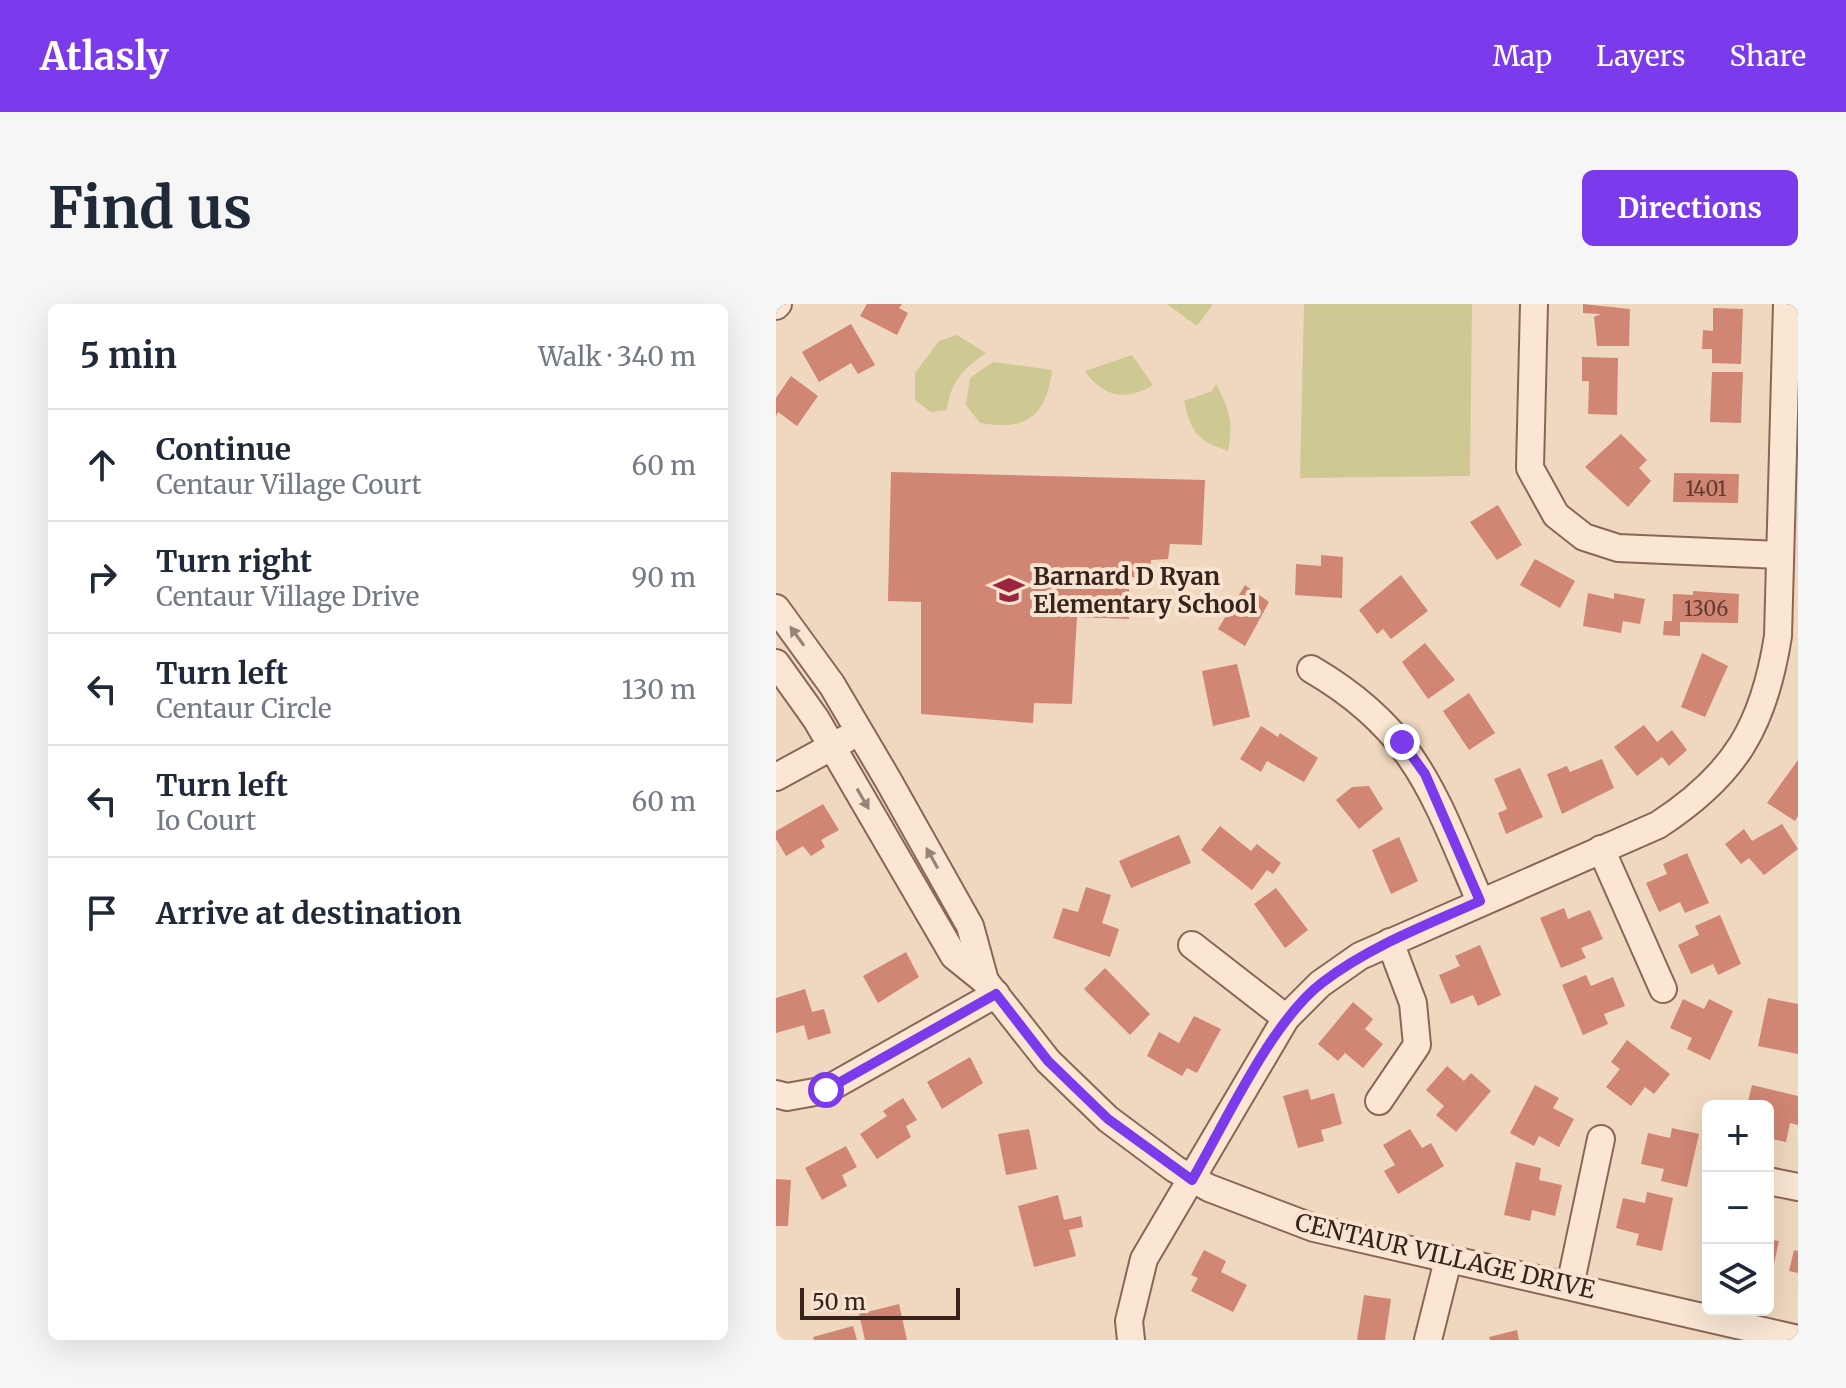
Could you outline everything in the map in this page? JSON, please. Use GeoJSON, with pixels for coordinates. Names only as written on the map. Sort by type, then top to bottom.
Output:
{"type":"FeatureCollection","features":[{"type":"Feature","properties":{"kind":"street"},"geometry":{"type":"LineString","coordinates":[[1534,304],[1530,468],[1556,515],[1584,537],[1618,548],[1780,555]]}},
{"type":"Feature","properties":{"kind":"street"},"geometry":{"type":"LineString","coordinates":[[1131,1340],[1129,1321],[1144,1259],[1286,1018],[1320,984],[1360,956],[1658,825],[1689,805],[1725,771],[1752,730],[1770,685],[1776,648],[1787,304]]}},
{"type":"Feature","properties":{"kind":"street","name":"CENTAUR VILLAGE DRIVE"},"geometry":{"type":"LineString","coordinates":[[776,608],[860,731],[970,926],[991,987]]}},
{"type":"Feature","properties":{"kind":"street","name":"CENTAUR VILLAGE DRIVE"},"geometry":{"type":"LineString","coordinates":[[776,663],[805,702],[954,956],[991,987],[1048,1061],[1108,1119],[1192,1180],[1314,1228],[1570,1286],[1762,1335],[1798,1339]]}},
{"type":"Feature","properties":{"kind":"street"},"geometry":{"type":"LineString","coordinates":[[1311,669],[1353,693],[1402,742],[1425,774],[1480,901]]}},
{"type":"Feature","properties":{"kind":"street"},"geometry":{"type":"LineString","coordinates":[[776,777],[860,731]]}},
{"type":"Feature","properties":{"kind":"street"},"geometry":{"type":"LineString","coordinates":[[1601,849],[1663,989]]}},
{"type":"Feature","properties":{"kind":"street"},"geometry":{"type":"LineString","coordinates":[[1379,1101],[1417,1045],[1413,1003],[1390,942]]}},
{"type":"Feature","properties":{"kind":"street"},"geometry":{"type":"LineString","coordinates":[[1192,945],[1286,1018]]}},
{"type":"Feature","properties":{"kind":"street"},"geometry":{"type":"LineString","coordinates":[[776,1094],[814,1095],[826,1090],[991,987]]}},
{"type":"Feature","properties":{"kind":"street"},"geometry":{"type":"LineString","coordinates":[[1570,1286],[1601,1139]]}},
{"type":"Feature","properties":{"kind":"street"},"geometry":{"type":"LineString","coordinates":[[1774,1182],[1798,1187]]}},
{"type":"Feature","properties":{"kind":"street"},"geometry":{"type":"LineString","coordinates":[[1428,1340],[1448,1260]]}},
{"type":"Feature","properties":{"kind":"shaded area"},"geometry":{"type":"Polygon","coordinates":[[[1167,304],[1213,304],[1197,326],[1167,304]]]}},
{"type":"Feature","properties":{"kind":"shaded area"},"geometry":{"type":"Polygon","coordinates":[[[1304,304],[1472,304],[1470,476],[1300,478],[1304,304]]]}},
{"type":"Feature","properties":{"kind":"shaded area"},"geometry":{"type":"Polygon","coordinates":[[[957,335],[986,353],[959,377],[951,391],[947,410],[931,412],[915,400],[915,373],[939,341],[957,335]]]}},
{"type":"Feature","properties":{"kind":"shaded area"},"geometry":{"type":"Polygon","coordinates":[[[1132,355],[1153,385],[1143,390],[1124,395],[1107,392],[1085,371],[1132,355]]]}},
{"type":"Feature","properties":{"kind":"shaded area"},"geometry":{"type":"Polygon","coordinates":[[[993,362],[1052,370],[1045,399],[1031,417],[1010,425],[980,423],[966,405],[970,378],[993,362]]]}},
{"type":"Feature","properties":{"kind":"shaded area"},"geometry":{"type":"Polygon","coordinates":[[[1216,384],[1229,416],[1228,451],[1197,434],[1184,401],[1212,391],[1216,384]]]}},
{"type":"Feature","properties":{"kind":"building"},"geometry":{"type":"Polygon","coordinates":[[[867,304],[902,304],[899,308],[908,313],[897,335],[860,316],[867,304]]]}},
{"type":"Feature","properties":{"kind":"building"},"geometry":{"type":"Polygon","coordinates":[[[1583,304],[1630,309],[1629,346],[1597,346],[1594,317],[1601,314],[1583,313],[1583,304]]]}},
{"type":"Feature","properties":{"kind":"building"},"geometry":{"type":"Polygon","coordinates":[[[1713,308],[1743,309],[1741,364],[1712,363],[1712,349],[1702,349],[1703,330],[1713,331],[1713,308]]]}},
{"type":"Feature","properties":{"kind":"building"},"geometry":{"type":"Polygon","coordinates":[[[851,324],[875,365],[858,374],[851,363],[819,382],[802,352],[851,324]]]}},
{"type":"Feature","properties":{"kind":"building"},"geometry":{"type":"Polygon","coordinates":[[[1582,357],[1618,358],[1617,415],[1588,414],[1589,381],[1582,381],[1582,357]]]}},
{"type":"Feature","properties":{"kind":"building"},"geometry":{"type":"Polygon","coordinates":[[[1712,372],[1743,372],[1741,423],[1710,422],[1712,372]]]}},
{"type":"Feature","properties":{"kind":"building"},"geometry":{"type":"Polygon","coordinates":[[[791,376],[818,396],[797,426],[778,412],[776,416],[776,398],[791,376]]]}},
{"type":"Feature","properties":{"kind":"building"},"geometry":{"type":"Polygon","coordinates":[[[1621,434],[1647,460],[1639,468],[1651,481],[1628,507],[1585,467],[1621,434]]]}},
{"type":"Feature","properties":{"kind":"building","name":"Barnard D Ryan Elementary School"},"geometry":{"type":"Polygon","coordinates":[[[891,472],[1205,480],[1202,545],[1170,544],[1168,559],[1151,560],[1150,578],[1129,577],[1129,619],[1077,617],[1072,704],[1034,703],[1033,723],[921,714],[921,602],[888,601],[891,472]]]}},
{"type":"Feature","properties":{"kind":"building"},"geometry":{"type":"Polygon","coordinates":[[[1674,473],[1739,474],[1738,503],[1673,502],[1674,473]]]}},
{"type":"Feature","properties":{"kind":"building"},"geometry":{"type":"Polygon","coordinates":[[[1498,505],[1522,545],[1497,560],[1470,522],[1498,505]]]}},
{"type":"Feature","properties":{"kind":"building"},"geometry":{"type":"Polygon","coordinates":[[[1321,555],[1343,557],[1342,598],[1295,595],[1296,564],[1321,566],[1321,555]]]}},
{"type":"Feature","properties":{"kind":"building"},"geometry":{"type":"Polygon","coordinates":[[[1535,559],[1575,581],[1560,608],[1520,585],[1535,559]]]}},
{"type":"Feature","properties":{"kind":"building"},"geometry":{"type":"Polygon","coordinates":[[[1401,575],[1428,611],[1391,639],[1383,629],[1377,634],[1359,610],[1401,575]]]}},
{"type":"Feature","properties":{"kind":"building"},"geometry":{"type":"Polygon","coordinates":[[[1245,585],[1269,602],[1245,646],[1218,629],[1245,585]]]}},
{"type":"Feature","properties":{"kind":"building"},"geometry":{"type":"Polygon","coordinates":[[[1693,591],[1739,594],[1738,623],[1680,622],[1680,636],[1663,635],[1664,621],[1672,621],[1673,594],[1693,595],[1693,591]]]}},
{"type":"Feature","properties":{"kind":"building"},"geometry":{"type":"Polygon","coordinates":[[[1588,593],[1614,599],[1614,593],[1645,599],[1640,624],[1623,621],[1621,633],[1583,626],[1588,593]]]}},
{"type":"Feature","properties":{"kind":"building"},"geometry":{"type":"Polygon","coordinates":[[[1425,643],[1455,680],[1428,699],[1402,662],[1425,643]]]}},
{"type":"Feature","properties":{"kind":"building"},"geometry":{"type":"Polygon","coordinates":[[[1702,653],[1728,666],[1705,717],[1681,707],[1702,653]]]}},
{"type":"Feature","properties":{"kind":"building"},"geometry":{"type":"Polygon","coordinates":[[[1237,664],[1250,717],[1213,726],[1202,671],[1237,664]]]}},
{"type":"Feature","properties":{"kind":"building"},"geometry":{"type":"Polygon","coordinates":[[[1469,693],[1495,733],[1469,750],[1443,711],[1469,693]]]}},
{"type":"Feature","properties":{"kind":"building"},"geometry":{"type":"Polygon","coordinates":[[[1644,725],[1657,742],[1672,730],[1687,750],[1669,766],[1662,757],[1637,776],[1614,747],[1644,725]]]}},
{"type":"Feature","properties":{"kind":"building"},"geometry":{"type":"Polygon","coordinates":[[[1261,726],[1278,737],[1280,733],[1318,758],[1304,782],[1267,761],[1261,772],[1240,759],[1261,726]]]}},
{"type":"Feature","properties":{"kind":"building"},"geometry":{"type":"Polygon","coordinates":[[[1602,759],[1614,788],[1562,814],[1547,774],[1567,766],[1570,772],[1602,759]]]}},
{"type":"Feature","properties":{"kind":"building"},"geometry":{"type":"Polygon","coordinates":[[[1798,760],[1798,816],[1795,821],[1767,803],[1798,760]]]}},
{"type":"Feature","properties":{"kind":"building"},"geometry":{"type":"Polygon","coordinates":[[[1520,768],[1543,817],[1506,834],[1498,813],[1507,809],[1494,779],[1520,768]]]}},
{"type":"Feature","properties":{"kind":"building"},"geometry":{"type":"Polygon","coordinates":[[[1369,786],[1383,809],[1359,829],[1336,800],[1352,787],[1369,786]]]}},
{"type":"Feature","properties":{"kind":"building"},"geometry":{"type":"Polygon","coordinates":[[[823,804],[839,830],[821,840],[825,847],[811,856],[803,846],[786,856],[776,839],[776,831],[823,804]]]}},
{"type":"Feature","properties":{"kind":"building"},"geometry":{"type":"Polygon","coordinates":[[[1782,824],[1798,849],[1764,875],[1749,858],[1741,864],[1725,844],[1744,829],[1752,841],[1782,824]]]}},
{"type":"Feature","properties":{"kind":"building"},"geometry":{"type":"Polygon","coordinates":[[[1220,826],[1251,851],[1257,844],[1281,863],[1273,874],[1267,870],[1252,890],[1201,850],[1220,826]]]}},
{"type":"Feature","properties":{"kind":"building"},"geometry":{"type":"Polygon","coordinates":[[[1179,835],[1191,863],[1131,888],[1119,861],[1179,835]]]}},
{"type":"Feature","properties":{"kind":"building"},"geometry":{"type":"Polygon","coordinates":[[[1399,837],[1418,881],[1391,894],[1372,850],[1399,837]]]}},
{"type":"Feature","properties":{"kind":"building"},"geometry":{"type":"Polygon","coordinates":[[[1687,853],[1709,903],[1685,913],[1680,902],[1659,912],[1646,883],[1667,874],[1663,864],[1687,853]]]}},
{"type":"Feature","properties":{"kind":"building"},"geometry":{"type":"Polygon","coordinates":[[[1086,887],[1111,895],[1102,923],[1119,929],[1110,957],[1053,938],[1063,908],[1078,912],[1086,887]]]}},
{"type":"Feature","properties":{"kind":"building"},"geometry":{"type":"Polygon","coordinates":[[[1276,888],[1308,930],[1285,948],[1254,904],[1276,888]]]}},
{"type":"Feature","properties":{"kind":"building"},"geometry":{"type":"Polygon","coordinates":[[[1564,908],[1568,919],[1590,910],[1603,939],[1581,948],[1586,958],[1561,968],[1540,918],[1564,908]]]}},
{"type":"Feature","properties":{"kind":"building"},"geometry":{"type":"Polygon","coordinates":[[[1720,915],[1741,964],[1718,975],[1713,964],[1691,974],[1678,945],[1699,935],[1695,926],[1720,915]]]}},
{"type":"Feature","properties":{"kind":"building"},"geometry":{"type":"Polygon","coordinates":[[[1480,945],[1501,995],[1478,1006],[1473,995],[1451,1004],[1439,975],[1460,966],[1455,956],[1480,945]]]}},
{"type":"Feature","properties":{"kind":"building"},"geometry":{"type":"Polygon","coordinates":[[[906,952],[919,977],[878,1003],[863,976],[906,952]]]}},
{"type":"Feature","properties":{"kind":"building"},"geometry":{"type":"Polygon","coordinates":[[[1105,968],[1150,1014],[1130,1035],[1084,989],[1105,968]]]}},
{"type":"Feature","properties":{"kind":"building"},"geometry":{"type":"Polygon","coordinates":[[[1586,975],[1591,986],[1613,977],[1625,1006],[1604,1014],[1608,1024],[1583,1035],[1562,985],[1586,975]]]}},
{"type":"Feature","properties":{"kind":"building"},"geometry":{"type":"Polygon","coordinates":[[[805,989],[812,1012],[824,1009],[831,1033],[808,1040],[804,1025],[776,1033],[776,998],[805,989]]]}},
{"type":"Feature","properties":{"kind":"building"},"geometry":{"type":"Polygon","coordinates":[[[1768,998],[1798,1004],[1798,1054],[1758,1046],[1768,998]]]}},
{"type":"Feature","properties":{"kind":"building"},"geometry":{"type":"Polygon","coordinates":[[[1683,999],[1704,1009],[1709,999],[1733,1011],[1710,1060],[1687,1049],[1692,1038],[1670,1028],[1683,999]]]}},
{"type":"Feature","properties":{"kind":"building"},"geometry":{"type":"Polygon","coordinates":[[[1353,1002],[1373,1019],[1365,1029],[1383,1044],[1363,1068],[1345,1053],[1338,1061],[1318,1044],[1353,1002]]]}},
{"type":"Feature","properties":{"kind":"building"},"geometry":{"type":"Polygon","coordinates":[[[1194,1016],[1221,1029],[1197,1073],[1187,1068],[1182,1076],[1147,1056],[1159,1032],[1179,1043],[1194,1016]]]}},
{"type":"Feature","properties":{"kind":"building"},"geometry":{"type":"Polygon","coordinates":[[[1627,1040],[1670,1074],[1654,1094],[1645,1087],[1631,1106],[1606,1087],[1620,1069],[1611,1062],[1627,1040]]]}},
{"type":"Feature","properties":{"kind":"building"},"geometry":{"type":"Polygon","coordinates":[[[970,1057],[983,1083],[942,1109],[927,1082],[970,1057]]]}},
{"type":"Feature","properties":{"kind":"building"},"geometry":{"type":"Polygon","coordinates":[[[1447,1066],[1464,1081],[1471,1073],[1491,1091],[1456,1132],[1436,1115],[1444,1106],[1426,1090],[1447,1066]]]}},
{"type":"Feature","properties":{"kind":"building"},"geometry":{"type":"Polygon","coordinates":[[[1535,1085],[1559,1098],[1553,1108],[1574,1119],[1559,1147],[1539,1136],[1534,1146],[1510,1133],[1535,1085]]]}},
{"type":"Feature","properties":{"kind":"building"},"geometry":{"type":"Polygon","coordinates":[[[1752,1085],[1798,1096],[1798,1125],[1790,1123],[1786,1142],[1774,1139],[1774,1100],[1748,1100],[1752,1085]]]}},
{"type":"Feature","properties":{"kind":"building"},"geometry":{"type":"Polygon","coordinates":[[[1308,1089],[1311,1100],[1334,1093],[1342,1124],[1321,1130],[1324,1141],[1298,1148],[1283,1096],[1308,1089]]]}},
{"type":"Feature","properties":{"kind":"building"},"geometry":{"type":"Polygon","coordinates":[[[903,1098],[917,1120],[906,1126],[911,1137],[877,1159],[860,1134],[887,1116],[883,1111],[903,1098]]]}},
{"type":"Feature","properties":{"kind":"building"},"geometry":{"type":"Polygon","coordinates":[[[1672,1128],[1699,1134],[1687,1187],[1661,1181],[1664,1169],[1641,1164],[1648,1133],[1670,1138],[1672,1128]]]}},
{"type":"Feature","properties":{"kind":"building"},"geometry":{"type":"Polygon","coordinates":[[[1029,1129],[1037,1169],[1006,1175],[998,1134],[1029,1129]]]}},
{"type":"Feature","properties":{"kind":"building"},"geometry":{"type":"Polygon","coordinates":[[[1410,1129],[1422,1148],[1431,1143],[1444,1166],[1398,1194],[1384,1171],[1395,1165],[1383,1145],[1410,1129]]]}},
{"type":"Feature","properties":{"kind":"building"},"geometry":{"type":"Polygon","coordinates":[[[846,1146],[857,1167],[842,1175],[847,1186],[822,1200],[805,1168],[846,1146]]]}},
{"type":"Feature","properties":{"kind":"building"},"geometry":{"type":"Polygon","coordinates":[[[1516,1162],[1541,1168],[1539,1180],[1562,1185],[1555,1216],[1532,1210],[1530,1221],[1504,1215],[1516,1162]]]}},
{"type":"Feature","properties":{"kind":"building"},"geometry":{"type":"Polygon","coordinates":[[[776,1179],[791,1180],[788,1226],[776,1226],[776,1179]]]}},
{"type":"Feature","properties":{"kind":"building"},"geometry":{"type":"Polygon","coordinates":[[[1647,1192],[1673,1198],[1662,1251],[1636,1245],[1639,1234],[1616,1228],[1623,1198],[1645,1203],[1647,1192]]]}},
{"type":"Feature","properties":{"kind":"building"},"geometry":{"type":"Polygon","coordinates":[[[1058,1195],[1064,1220],[1081,1216],[1083,1227],[1069,1230],[1076,1256],[1034,1267],[1018,1206],[1058,1195]]]}},
{"type":"Feature","properties":{"kind":"building"},"geometry":{"type":"Polygon","coordinates":[[[1774,1240],[1779,1241],[1774,1264],[1774,1240]]]}},
{"type":"Feature","properties":{"kind":"building"},"geometry":{"type":"Polygon","coordinates":[[[1204,1250],[1226,1261],[1221,1272],[1247,1285],[1233,1312],[1191,1291],[1198,1278],[1191,1275],[1204,1250]]]}},
{"type":"Feature","properties":{"kind":"building"},"geometry":{"type":"Polygon","coordinates":[[[1794,1250],[1798,1251],[1798,1273],[1789,1271],[1794,1250]]]}},
{"type":"Feature","properties":{"kind":"building"},"geometry":{"type":"Polygon","coordinates":[[[1364,1295],[1391,1299],[1385,1340],[1357,1340],[1364,1295]]]}},
{"type":"Feature","properties":{"kind":"building"},"geometry":{"type":"Polygon","coordinates":[[[899,1304],[907,1340],[865,1340],[859,1314],[899,1304]]]}},
{"type":"Feature","properties":{"kind":"building"},"geometry":{"type":"Polygon","coordinates":[[[853,1326],[857,1340],[814,1340],[813,1337],[853,1326]]]}},
{"type":"Feature","properties":{"kind":"building"},"geometry":{"type":"Polygon","coordinates":[[[1517,1330],[1519,1340],[1490,1340],[1489,1337],[1517,1330]]]}},
{"type":"Feature","properties":{"kind":"place","name":"Barnard D Ryan Elementary School"},"geometry":{"type":"Point","coordinates":[1009,590]}},
{"type":"Feature","properties":{"kind":"route"},"geometry":{"type":"LineString","coordinates":[[826,1090],[996,994],[1048,1061],[1108,1119],[1192,1180],[1286,1018],[1320,984],[1360,956],[1480,901],[1425,774],[1402,742]]}}]}
